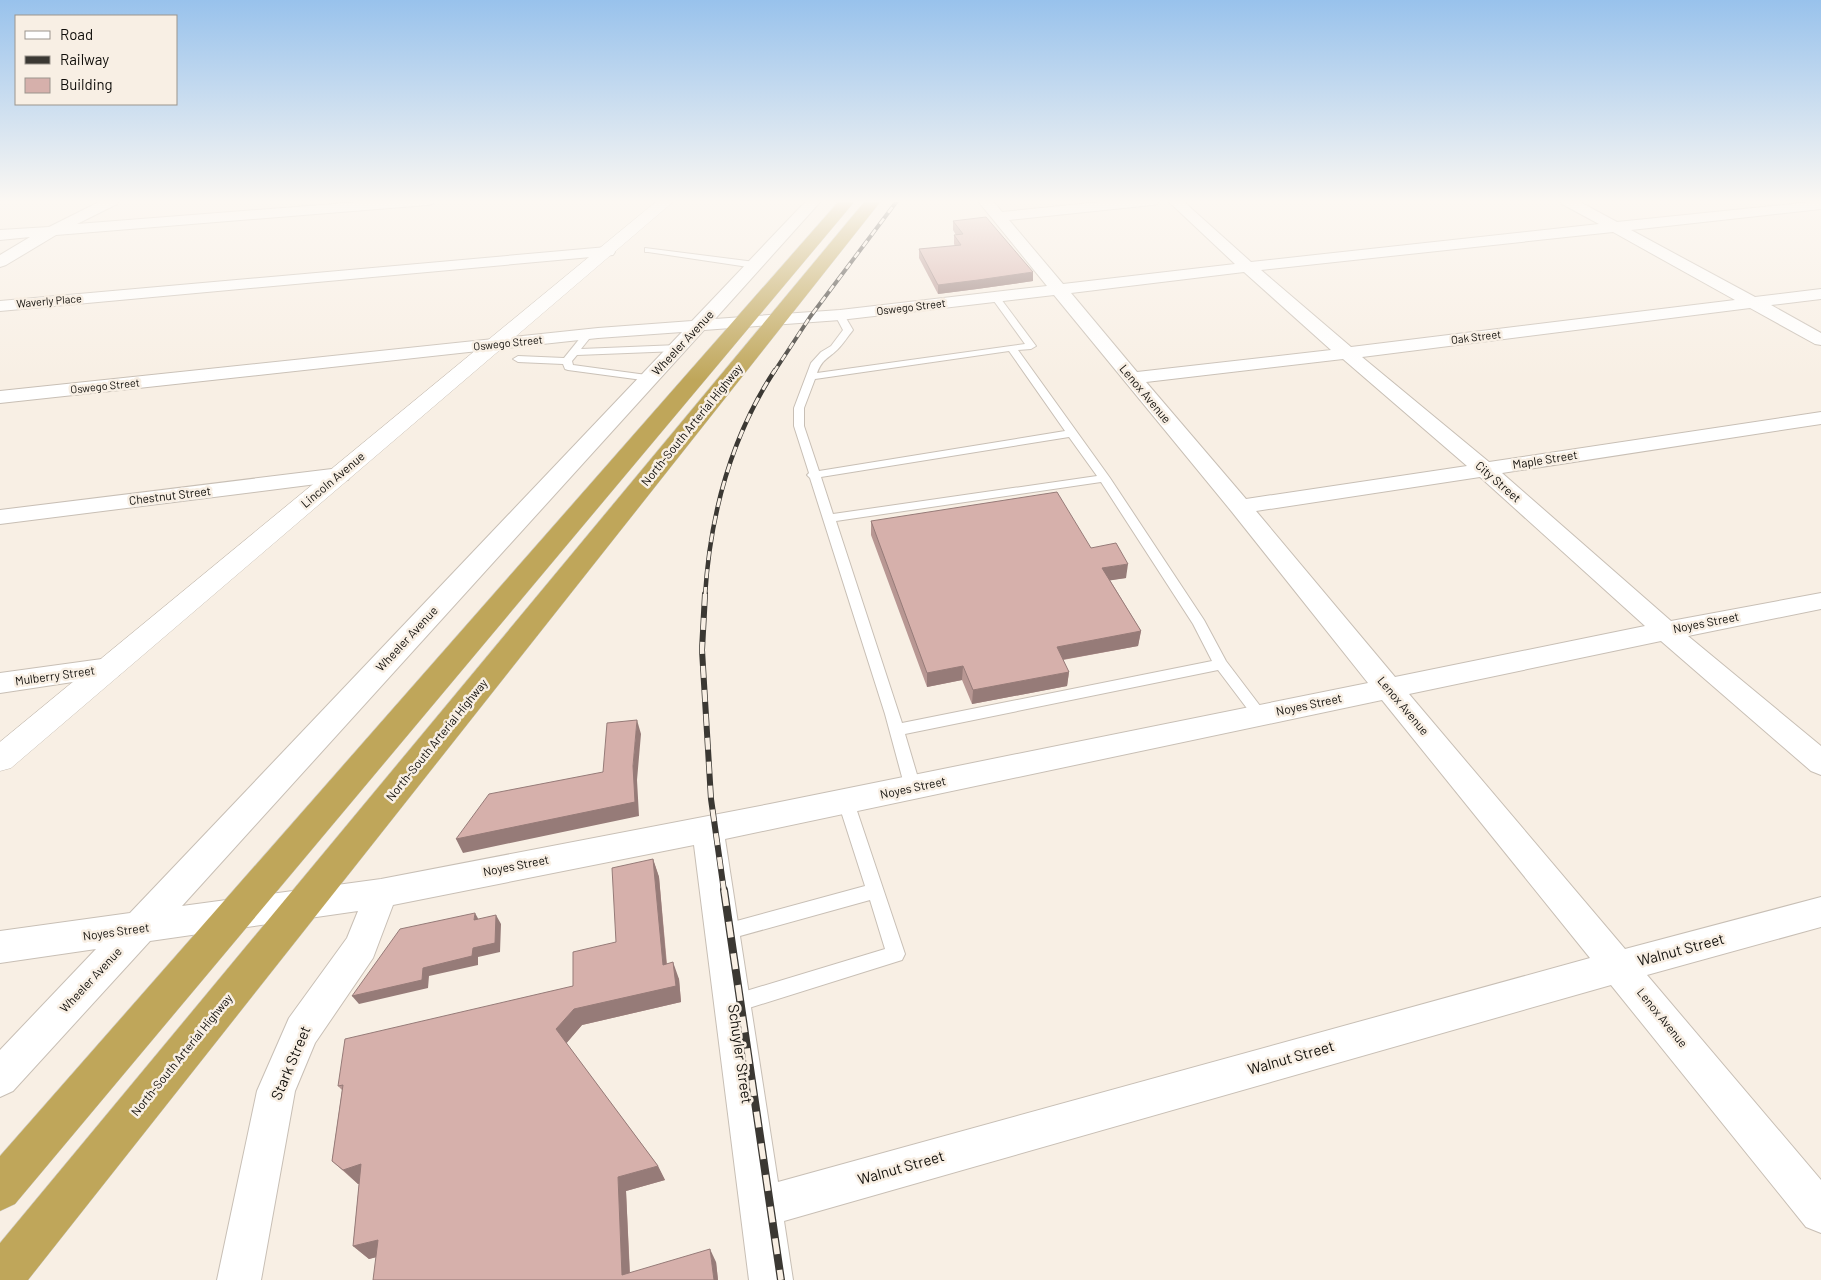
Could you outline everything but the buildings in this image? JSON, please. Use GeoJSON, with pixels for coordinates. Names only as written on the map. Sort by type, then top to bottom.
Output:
{"type":"FeatureCollection","features":[{"type":"Feature","properties":{"kind":"highway"},"geometry":{"type":"LineString","coordinates":[[0,1189],[795,261]]}},
{"type":"Feature","properties":{"kind":"highway","name":"North-South Arterial Highway"},"geometry":{"type":"LineString","coordinates":[[0,1279],[825,261]]}},
{"type":"Feature","properties":{"kind":"street","name":"Waverly Place"},"geometry":{"type":"LineString","coordinates":[[0,306],[509,261]]}},
{"type":"Feature","properties":{"kind":"street","name":"Lincoln Avenue"},"geometry":{"type":"LineString","coordinates":[[0,759],[596,261]]}},
{"type":"Feature","properties":{"kind":"street","name":"Wheeler Avenue"},"geometry":{"type":"LineString","coordinates":[[0,1078],[759,261]]}},
{"type":"Feature","properties":{"kind":"street","name":"Lenox Avenue"},"geometry":{"type":"LineString","coordinates":[[1035,261],[1620,966],[1821,1212]]}},
{"type":"Feature","properties":{"kind":"street","name":"City Street"},"geometry":{"type":"LineString","coordinates":[[1241,261],[1293,308],[1484,469],[1666,631],[1821,763]]}},
{"type":"Feature","properties":{"kind":"street","name":"Oswego Street"},"geometry":{"type":"LineString","coordinates":[[0,397],[588,334],[840,315],[1306,261]]}},
{"type":"Feature","properties":{"kind":"street"},"geometry":{"type":"LineString","coordinates":[[1676,261],[1821,340]]}},
{"type":"Feature","properties":{"kind":"street","name":"Oak Street"},"geometry":{"type":"LineString","coordinates":[[1131,378],[1348,354],[1821,294]]}},
{"type":"Feature","properties":{"kind":"street","name":"Maple Street"},"geometry":{"type":"LineString","coordinates":[[1240,507],[1821,418]]}},
{"type":"Feature","properties":{"kind":"street","name":"Chestnut Street"},"geometry":{"type":"LineString","coordinates":[[0,517],[340,475]]}},
{"type":"Feature","properties":{"kind":"street","name":"Noyes Street"},"geometry":{"type":"LineString","coordinates":[[0,947],[138,929],[381,893],[846,802],[1388,688],[1821,601]]}},
{"type":"Feature","properties":{"kind":"street","name":"Mulberry Street"},"geometry":{"type":"LineString","coordinates":[[0,683],[110,668]]}},
{"type":"Feature","properties":{"kind":"street","name":"Schuyler Street"},"geometry":{"type":"LineString","coordinates":[[708,829],[771,1280]]}},
{"type":"Feature","properties":{"kind":"street","name":"Stark Street"},"geometry":{"type":"LineString","coordinates":[[239,1280],[276,1091],[302,1031],[360,947],[381,893]]}},
{"type":"Feature","properties":{"kind":"street","name":"Walnut Street"},"geometry":{"type":"LineString","coordinates":[[761,1207],[1620,966],[1821,912]]}},
{"type":"Feature","properties":{"kind":"lane"},"geometry":{"type":"LineString","coordinates":[[725,261],[755,265]]}},
{"type":"Feature","properties":{"kind":"lane"},"geometry":{"type":"LineString","coordinates":[[810,377],[1031,346],[995,297]]}},
{"type":"Feature","properties":{"kind":"lane"},"geometry":{"type":"LineString","coordinates":[[840,315],[848,330],[834,348],[824,354],[816,364],[799,408],[799,426],[813,475],[829,518],[897,730],[913,788]]}},
{"type":"Feature","properties":{"kind":"lane"},"geometry":{"type":"LineString","coordinates":[[588,334],[567,360],[568,367],[650,378]]}},
{"type":"Feature","properties":{"kind":"lane"},"geometry":{"type":"LineString","coordinates":[[573,352],[678,348]]}},
{"type":"Feature","properties":{"kind":"lane"},"geometry":{"type":"LineString","coordinates":[[1012,348],[1104,478],[1198,623],[1221,664],[1260,715]]}},
{"type":"Feature","properties":{"kind":"lane"},"geometry":{"type":"LineString","coordinates":[[518,359],[567,360]]}},
{"type":"Feature","properties":{"kind":"lane"},"geometry":{"type":"LineString","coordinates":[[813,475],[1072,433]]}},
{"type":"Feature","properties":{"kind":"lane"},"geometry":{"type":"LineString","coordinates":[[829,518],[1104,478]]}},
{"type":"Feature","properties":{"kind":"lane"},"geometry":{"type":"LineString","coordinates":[[897,730],[1221,664]]}},
{"type":"Feature","properties":{"kind":"lane"},"geometry":{"type":"LineString","coordinates":[[732,1004],[896,954],[846,802]]}},
{"type":"Feature","properties":{"kind":"lane"},"geometry":{"type":"LineString","coordinates":[[722,933],[876,892]]}},
{"type":"Feature","properties":{"kind":"railway"},"geometry":{"type":"LineString","coordinates":[[774,372],[810,317],[852,261]]}},
{"type":"Feature","properties":{"kind":"railway"},"geometry":{"type":"LineString","coordinates":[[705,596],[712,536],[725,478],[746,422],[775,370]]}},
{"type":"Feature","properties":{"kind":"railway"},"geometry":{"type":"LineString","coordinates":[[705,594],[702,650],[711,799],[724,891]]}},
{"type":"Feature","properties":{"kind":"railway"},"geometry":{"type":"LineString","coordinates":[[724,890],[781,1280]]}}]}
